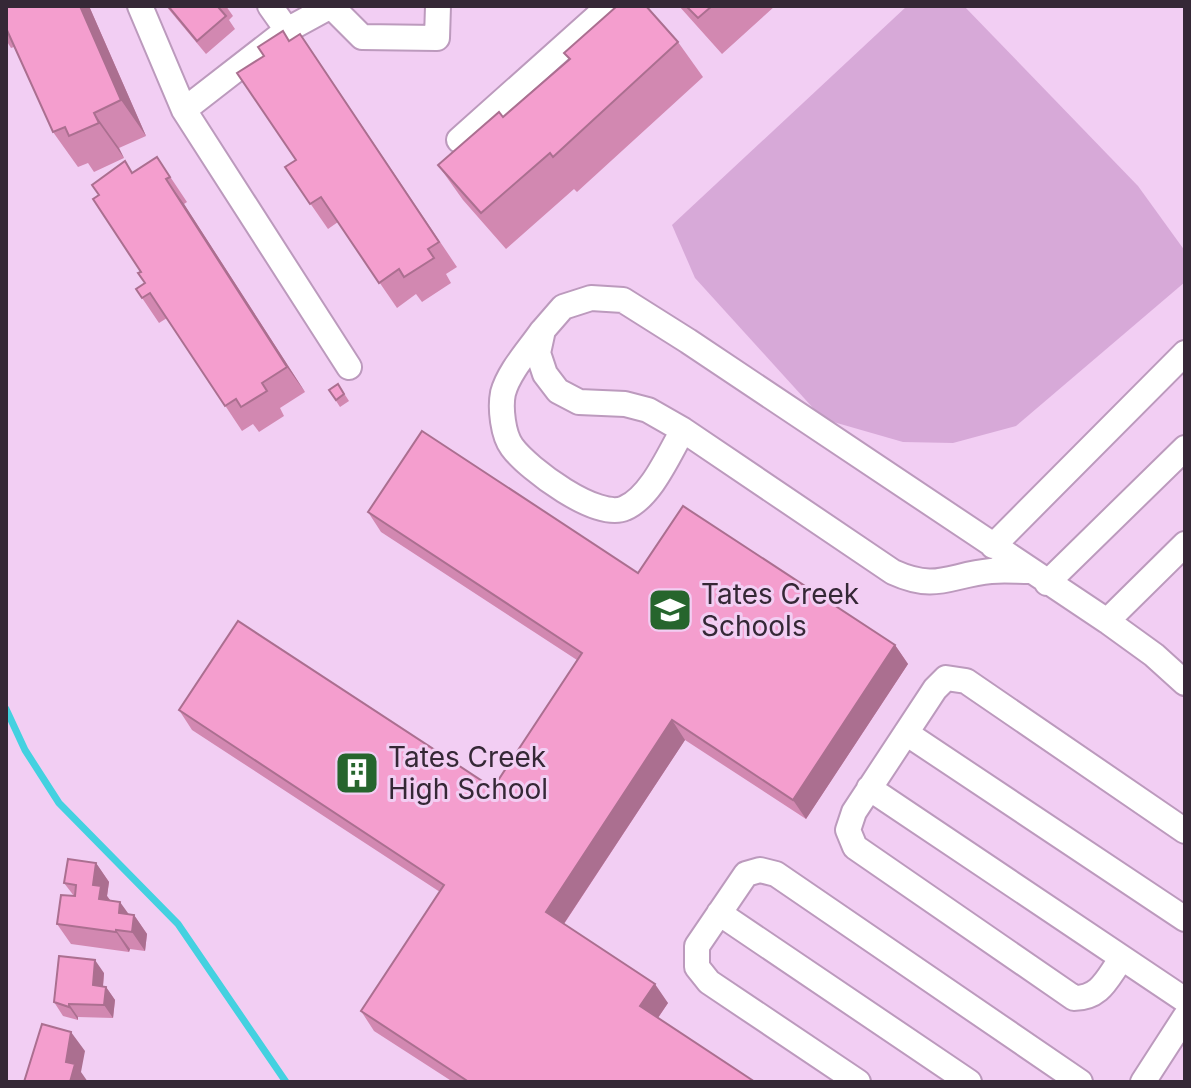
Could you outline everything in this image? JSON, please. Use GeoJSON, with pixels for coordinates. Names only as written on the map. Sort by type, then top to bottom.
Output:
{"type":"FeatureCollection","features":[{"type":"Feature","properties":{"kind":"lane"},"geometry":{"type":"LineString","coordinates":[[140,6],[184,110],[349,367]]}},
{"type":"Feature","properties":{"kind":"lane"},"geometry":{"type":"LineString","coordinates":[[270,6],[287,30]]}},
{"type":"Feature","properties":{"kind":"lane"},"geometry":{"type":"LineString","coordinates":[[184,110],[287,30],[331,6],[362,37],[437,38],[438,6]]}},
{"type":"Feature","properties":{"kind":"lane"},"geometry":{"type":"LineString","coordinates":[[459,140],[609,6]]}},
{"type":"Feature","properties":{"kind":"lane"},"geometry":{"type":"LineString","coordinates":[[683,430],[652,483],[630,506],[618,511],[587,504],[526,462],[510,444],[503,422],[503,394],[519,362],[563,307],[591,298],[623,300],[1107,621],[1154,655],[1185,683]]}},
{"type":"Feature","properties":{"kind":"lane"},"geometry":{"type":"LineString","coordinates":[[543,330],[538,353],[545,374],[558,391],[579,402],[625,404],[648,410],[683,430],[893,572],[914,582],[941,582],[991,571],[1038,577],[1185,448]]}},
{"type":"Feature","properties":{"kind":"lane"},"geometry":{"type":"LineString","coordinates":[[993,546],[1185,353]]}},
{"type":"Feature","properties":{"kind":"lane"},"geometry":{"type":"LineString","coordinates":[[1107,621],[1185,544]]}},
{"type":"Feature","properties":{"kind":"lane"},"geometry":{"type":"LineString","coordinates":[[1122,958],[1097,993],[1089,998],[1074,998],[855,847],[848,830],[854,812],[935,689],[946,678],[966,681],[1185,831]]}},
{"type":"Feature","properties":{"kind":"lane"},"geometry":{"type":"LineString","coordinates":[[906,733],[1182,912]]}},
{"type":"Feature","properties":{"kind":"lane"},"geometry":{"type":"LineString","coordinates":[[869,788],[1185,1000]]}},
{"type":"Feature","properties":{"kind":"lane"},"geometry":{"type":"LineString","coordinates":[[858,1082],[709,982],[697,967],[697,946],[746,874],[760,870],[776,874],[1080,1082]]}},
{"type":"Feature","properties":{"kind":"lane"},"geometry":{"type":"LineString","coordinates":[[719,913],[969,1082]]}},
{"type":"Feature","properties":{"kind":"lane"},"geometry":{"type":"LineString","coordinates":[[1143,1082],[1185,1017]]}},
{"type":"Feature","properties":{"kind":"shaded area"},"geometry":{"type":"Polygon","coordinates":[[[907,6],[964,6],[1138,186],[1185,251],[1185,282],[1016,426],[953,443],[903,442],[823,419],[695,278],[672,225],[907,6]]]}},
{"type":"Feature","properties":{"kind":"building"},"geometry":{"type":"Polygon","coordinates":[[[6,6],[80,6],[121,100],[94,113],[99,123],[69,136],[65,127],[53,132],[6,28],[6,6]]]}},
{"type":"Feature","properties":{"kind":"building"},"geometry":{"type":"Polygon","coordinates":[[[168,6],[221,6],[219,8],[226,16],[197,41],[168,6]]]}},
{"type":"Feature","properties":{"kind":"building"},"geometry":{"type":"Polygon","coordinates":[[[617,6],[646,6],[678,42],[553,157],[550,153],[481,213],[438,165],[499,112],[503,117],[570,59],[564,53],[617,6]]]}},
{"type":"Feature","properties":{"kind":"building"},"geometry":{"type":"Polygon","coordinates":[[[686,6],[712,6],[698,18],[686,6]]]}},
{"type":"Feature","properties":{"kind":"building"},"geometry":{"type":"Polygon","coordinates":[[[283,31],[289,41],[300,34],[439,242],[428,249],[434,258],[404,277],[399,269],[379,283],[321,197],[310,204],[285,167],[296,160],[237,73],[264,56],[258,47],[283,31]]]}},
{"type":"Feature","properties":{"kind":"building"},"geometry":{"type":"Polygon","coordinates":[[[157,157],[170,177],[166,179],[287,367],[262,383],[267,391],[241,407],[236,399],[225,406],[150,293],[142,298],[136,289],[145,283],[138,273],[141,272],[93,199],[99,195],[92,185],[125,161],[132,173],[157,157]]]}},
{"type":"Feature","properties":{"kind":"building"},"geometry":{"type":"Polygon","coordinates":[[[338,384],[344,394],[336,400],[329,390],[338,384]]]}},
{"type":"Feature","properties":{"kind":"building","name":"Tates Creek High School"},"geometry":{"type":"Polygon","coordinates":[[[422,431],[638,573],[683,506],[895,645],[793,800],[672,720],[546,912],[655,984],[640,1006],[755,1082],[469,1082],[361,1011],[444,885],[179,710],[238,621],[493,788],[582,653],[368,512],[422,431]]]}},
{"type":"Feature","properties":{"kind":"building"},"geometry":{"type":"Polygon","coordinates":[[[68,859],[96,863],[93,885],[101,886],[99,899],[120,902],[119,913],[134,915],[132,932],[57,924],[61,895],[75,896],[76,885],[64,883],[68,859]]]}},
{"type":"Feature","properties":{"kind":"building"},"geometry":{"type":"Polygon","coordinates":[[[59,956],[95,960],[93,985],[106,987],[104,1005],[69,1004],[69,1007],[54,1002],[59,956]]]}},
{"type":"Feature","properties":{"kind":"building"},"geometry":{"type":"Polygon","coordinates":[[[42,1024],[71,1032],[66,1062],[75,1064],[70,1082],[24,1082],[42,1024]]]}},
{"type":"Feature","properties":{"kind":"waterway"},"geometry":{"type":"LineString","coordinates":[[6,709],[25,750],[59,803],[178,924],[286,1082]]}},
{"type":"Feature","properties":{"kind":"place","name":"Tates Creek Schools"},"geometry":{"type":"Point","coordinates":[670,610]}},
{"type":"Feature","properties":{"kind":"place","name":"Tates Creek High School"},"geometry":{"type":"Point","coordinates":[357,773]}}]}
